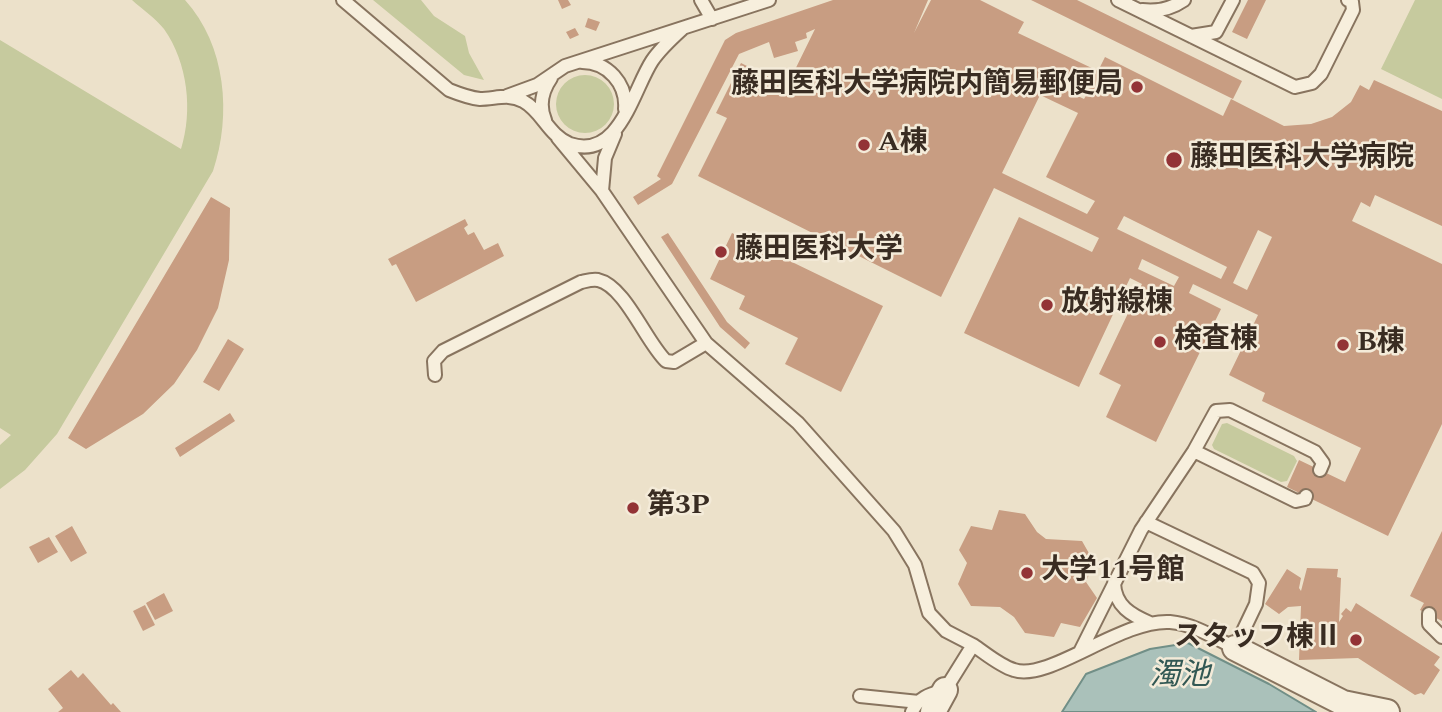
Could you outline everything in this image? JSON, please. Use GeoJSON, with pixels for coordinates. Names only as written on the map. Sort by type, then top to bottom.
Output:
{"type":"FeatureCollection","features":[{"type":"Feature","properties":{"kind":"street"},"geometry":{"type":"LineString","coordinates":[[1235,648],[1343,703],[1387,712]]}},
{"type":"Feature","properties":{"kind":"street"},"geometry":{"type":"LineString","coordinates":[[921,709],[945,690]]}},
{"type":"Feature","properties":{"kind":"lane"},"geometry":{"type":"LineString","coordinates":[[343,0],[449,90],[480,99],[512,97],[525,102],[602,191],[706,343],[798,424],[894,531],[915,565],[929,613],[947,631],[1014,671],[1036,672],[1143,625],[1171,622],[1197,629],[1235,648],[1256,604],[1259,583],[1253,573],[1146,522]]}},
{"type":"Feature","properties":{"kind":"lane"},"geometry":{"type":"LineString","coordinates":[[701,0],[712,19]]}},
{"type":"Feature","properties":{"kind":"lane"},"geometry":{"type":"LineString","coordinates":[[503,97],[537,85],[565,66],[769,0]]}},
{"type":"Feature","properties":{"kind":"lane"},"geometry":{"type":"LineString","coordinates":[[1121,1],[1136,9],[1152,11],[1168,9],[1184,0]]}},
{"type":"Feature","properties":{"kind":"lane"},"geometry":{"type":"LineString","coordinates":[[1190,36],[1216,32],[1233,0]]}},
{"type":"Feature","properties":{"kind":"lane"},"geometry":{"type":"LineString","coordinates":[[1121,1],[1295,87],[1312,83],[1321,74],[1353,10],[1351,1]]}},
{"type":"Feature","properties":{"kind":"lane"},"geometry":{"type":"LineString","coordinates":[[602,191],[605,158],[622,120],[652,61],[682,29]]}},
{"type":"Feature","properties":{"kind":"lane"},"geometry":{"type":"LineString","coordinates":[[558,138],[571,144],[599,144],[611,136],[622,120],[626,105],[621,85],[608,70],[589,62],[565,66]]}},
{"type":"Feature","properties":{"kind":"lane"},"geometry":{"type":"LineString","coordinates":[[548,127],[542,114],[541,100],[545,86],[553,74]]}},
{"type":"Feature","properties":{"kind":"lane"},"geometry":{"type":"LineString","coordinates":[[435,375],[434,361],[443,351],[581,282],[591,280],[599,280],[615,291],[666,361],[674,362],[706,343]]}},
{"type":"Feature","properties":{"kind":"lane"},"geometry":{"type":"LineString","coordinates":[[1080,652],[1146,522],[1194,451],[1216,411],[1230,410],[1315,452],[1323,463],[1320,470]]}},
{"type":"Feature","properties":{"kind":"lane"},"geometry":{"type":"LineString","coordinates":[[1194,451],[1296,501],[1305,499],[1306,496]]}},
{"type":"Feature","properties":{"kind":"lane"},"geometry":{"type":"LineString","coordinates":[[1114,583],[1119,604],[1131,615],[1152,624]]}},
{"type":"Feature","properties":{"kind":"lane"},"geometry":{"type":"LineString","coordinates":[[1429,614],[1429,624],[1442,637]]}},
{"type":"Feature","properties":{"kind":"lane"},"geometry":{"type":"LineString","coordinates":[[945,690],[973,645]]}},
{"type":"Feature","properties":{"kind":"lane"},"geometry":{"type":"LineString","coordinates":[[860,696],[921,709]]}},
{"type":"Feature","properties":{"kind":"green space"},"geometry":{"type":"Polygon","coordinates":[[[132,0],[185,0],[199,18],[217,59],[222,81],[219,149],[213,171],[57,434],[25,470],[0,489],[0,445],[11,435],[0,428],[0,40],[181,149],[187,119],[183,72],[164,29],[132,0]]]}},
{"type":"Feature","properties":{"kind":"green space"},"geometry":{"type":"Polygon","coordinates":[[[373,0],[421,0],[434,16],[465,36],[469,53],[484,80],[464,75],[373,0]]]}},
{"type":"Feature","properties":{"kind":"green space"},"geometry":{"type":"Polygon","coordinates":[[[1415,0],[1442,0],[1442,99],[1381,69],[1415,0]]]}},
{"type":"Feature","properties":{"kind":"green space"},"geometry":{"type":"Polygon","coordinates":[[[579,75],[591,75],[606,83],[614,98],[614,110],[606,125],[591,133],[579,133],[564,125],[556,110],[556,98],[564,83],[579,75]]]}},
{"type":"Feature","properties":{"kind":"green space"},"geometry":{"type":"Polygon","coordinates":[[[1227,423],[1294,456],[1297,461],[1287,481],[1281,482],[1214,449],[1212,445],[1222,424],[1227,423]]]}},
{"type":"Feature","properties":{"kind":"water","name":"濁池"},"geometry":{"type":"Polygon","coordinates":[[[1188,643],[1269,684],[1316,712],[1062,712],[1086,674],[1150,649],[1188,643]]]}},
{"type":"Feature","properties":{"kind":"building"},"geometry":{"type":"Polygon","coordinates":[[[558,0],[568,0],[571,5],[562,9],[558,0]]]}},
{"type":"Feature","properties":{"kind":"building"},"geometry":{"type":"Polygon","coordinates":[[[833,0],[928,0],[914,33],[931,0],[980,0],[1024,22],[1018,33],[1098,71],[1105,57],[1223,116],[1231,99],[1284,126],[1311,124],[1332,117],[1351,102],[1360,85],[1369,90],[1374,80],[1442,111],[1442,226],[1375,195],[1370,207],[1361,202],[1352,221],[1442,264],[1442,424],[1388,536],[1287,487],[1299,460],[1345,482],[1361,448],[1262,401],[1265,393],[1229,375],[1258,315],[1193,284],[1189,293],[1221,309],[1156,442],[1106,417],[1121,385],[1099,374],[1142,284],[1130,278],[1079,387],[964,333],[1019,217],[1092,252],[1099,238],[994,188],[941,297],[698,176],[727,118],[716,113],[741,63],[787,86],[815,29],[806,33],[807,38],[795,42],[798,51],[774,58],[769,42],[739,54],[672,184],[638,205],[633,197],[661,179],[657,176],[725,40],[736,33],[833,0]],[[1052,71],[1047,81],[1084,99],[1090,89],[1052,71]],[[1040,95],[1002,173],[1087,214],[1095,201],[1046,177],[1078,113],[1040,95]],[[1124,216],[1117,229],[1221,279],[1227,267],[1124,216]],[[1258,230],[1233,283],[1247,290],[1272,237],[1258,230]],[[1142,259],[1138,269],[1174,286],[1179,277],[1142,259]]]}},
{"type":"Feature","properties":{"kind":"building"},"geometry":{"type":"Polygon","coordinates":[[[1031,0],[1077,0],[1242,81],[1233,99],[1031,0]]]}},
{"type":"Feature","properties":{"kind":"building"},"geometry":{"type":"Polygon","coordinates":[[[1248,0],[1266,0],[1247,39],[1232,32],[1248,0]]]}},
{"type":"Feature","properties":{"kind":"building"},"geometry":{"type":"Polygon","coordinates":[[[588,18],[600,22],[596,31],[585,27],[588,18]]]}},
{"type":"Feature","properties":{"kind":"building"},"geometry":{"type":"Polygon","coordinates":[[[575,28],[579,35],[570,39],[566,32],[575,28]]]}},
{"type":"Feature","properties":{"kind":"building"},"geometry":{"type":"Polygon","coordinates":[[[211,197],[230,208],[229,260],[218,308],[197,350],[174,384],[143,414],[86,449],[68,438],[211,197]]]}},
{"type":"Feature","properties":{"kind":"building"},"geometry":{"type":"Polygon","coordinates":[[[465,219],[468,225],[464,228],[468,235],[474,232],[484,250],[498,243],[504,256],[416,302],[396,264],[392,266],[388,259],[465,219]]]}},
{"type":"Feature","properties":{"kind":"building"},"geometry":{"type":"Polygon","coordinates":[[[668,233],[727,322],[750,343],[745,349],[720,327],[661,237],[668,233]]]}},
{"type":"Feature","properties":{"kind":"building"},"geometry":{"type":"Polygon","coordinates":[[[732,233],[883,306],[841,392],[785,364],[798,338],[739,309],[745,296],[710,279],[732,233]]]}},
{"type":"Feature","properties":{"kind":"building"},"geometry":{"type":"Polygon","coordinates":[[[228,339],[244,349],[219,391],[203,382],[228,339]]]}},
{"type":"Feature","properties":{"kind":"building"},"geometry":{"type":"Polygon","coordinates":[[[230,413],[235,421],[180,457],[175,448],[230,413]]]}},
{"type":"Feature","properties":{"kind":"building","name":"大学11号館"},"geometry":{"type":"Polygon","coordinates":[[[999,510],[1025,514],[1037,532],[1046,539],[1082,541],[1094,562],[1086,582],[1097,598],[1080,627],[1061,623],[1054,637],[1025,633],[1014,617],[1000,607],[971,606],[958,584],[967,563],[959,550],[971,526],[992,530],[999,510]]]}},
{"type":"Feature","properties":{"kind":"building"},"geometry":{"type":"Polygon","coordinates":[[[72,526],[87,553],[71,562],[55,536],[72,526]]]}},
{"type":"Feature","properties":{"kind":"building"},"geometry":{"type":"Polygon","coordinates":[[[1442,531],[1442,621],[1420,610],[1424,603],[1410,596],[1442,531]]]}},
{"type":"Feature","properties":{"kind":"building"},"geometry":{"type":"Polygon","coordinates":[[[49,537],[58,552],[38,563],[29,547],[49,537]]]}},
{"type":"Feature","properties":{"kind":"building","name":"スタッフ棟Ⅱ"},"geometry":{"type":"Polygon","coordinates":[[[1307,568],[1338,569],[1337,577],[1341,578],[1339,622],[1346,608],[1351,612],[1356,603],[1440,657],[1434,665],[1440,670],[1424,695],[1415,695],[1358,658],[1299,660],[1301,606],[1288,607],[1279,614],[1265,604],[1287,569],[1301,578],[1301,591],[1307,568]]]}},
{"type":"Feature","properties":{"kind":"building"},"geometry":{"type":"Polygon","coordinates":[[[164,593],[173,611],[155,620],[146,603],[164,593]]]}},
{"type":"Feature","properties":{"kind":"building"},"geometry":{"type":"Polygon","coordinates":[[[145,605],[155,625],[143,631],[133,611],[145,605]]]}},
{"type":"Feature","properties":{"kind":"building"},"geometry":{"type":"Polygon","coordinates":[[[71,670],[78,678],[83,673],[111,705],[113,703],[121,712],[58,712],[63,708],[48,689],[71,670]]]}},
{"type":"Feature","properties":{"kind":"place","name":"藤田医科大学病院内簡易郵便局"},"geometry":{"type":"Point","coordinates":[1137,87]}},
{"type":"Feature","properties":{"kind":"place","name":"A棟"},"geometry":{"type":"Point","coordinates":[864,145]}},
{"type":"Feature","properties":{"kind":"place","name":"藤田医科大学病院"},"geometry":{"type":"Point","coordinates":[1174,160]}},
{"type":"Feature","properties":{"kind":"place","name":"藤田医科大学"},"geometry":{"type":"Point","coordinates":[721,252]}},
{"type":"Feature","properties":{"kind":"place","name":"放射線棟"},"geometry":{"type":"Point","coordinates":[1047,305]}},
{"type":"Feature","properties":{"kind":"place","name":"検査棟"},"geometry":{"type":"Point","coordinates":[1160,342]}},
{"type":"Feature","properties":{"kind":"place","name":"B棟"},"geometry":{"type":"Point","coordinates":[1343,345]}},
{"type":"Feature","properties":{"kind":"place","name":"第3P"},"geometry":{"type":"Point","coordinates":[633,508]}},
{"type":"Feature","properties":{"kind":"place","name":"大学11号館"},"geometry":{"type":"Point","coordinates":[1027,573]}},
{"type":"Feature","properties":{"kind":"place","name":"スタッフ棟Ⅱ"},"geometry":{"type":"Point","coordinates":[1356,640]}}]}
